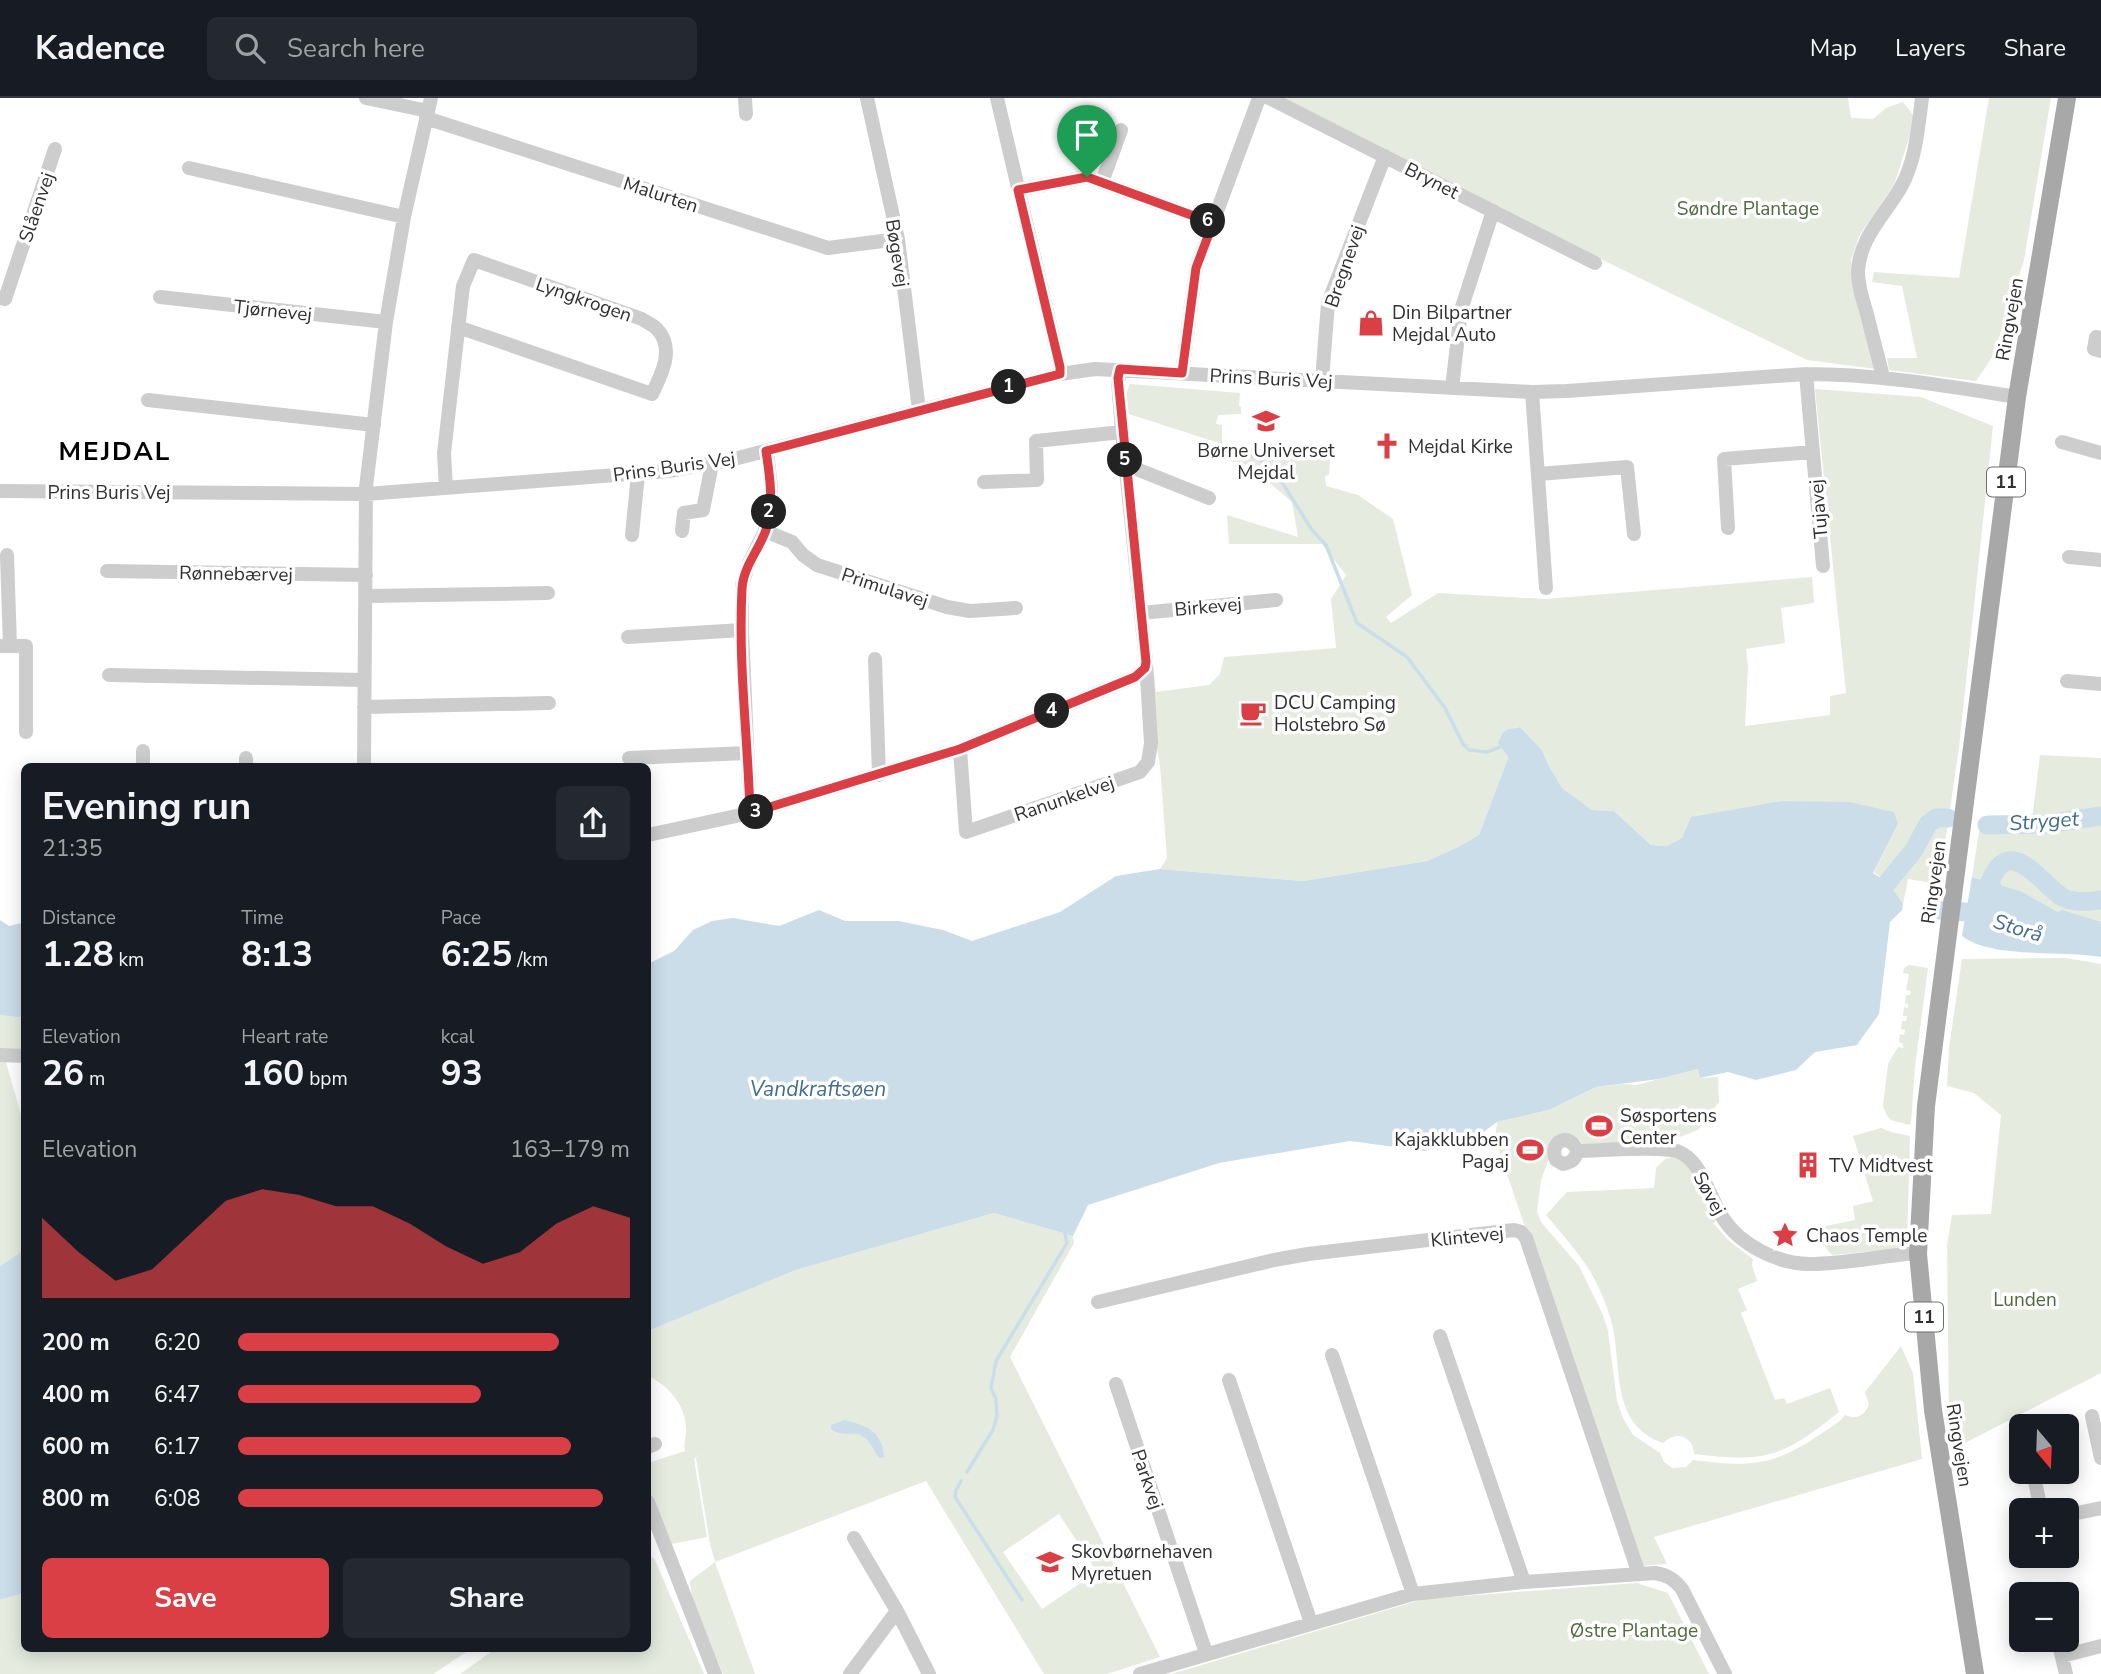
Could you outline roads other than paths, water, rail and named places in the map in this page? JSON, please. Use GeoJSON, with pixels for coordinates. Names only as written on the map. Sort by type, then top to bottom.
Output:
{"type":"FeatureCollection","features":[{"type":"Feature","properties":{"kind":"main road","name":"Ringvejen"},"geometry":{"type":"LineString","coordinates":[[1975,1674],[1933,1410],[1918,1254],[1926,1106],[2017,397],[2067,98]]}},
{"type":"Feature","properties":{"kind":"street"},"geometry":{"type":"LineString","coordinates":[[364,763],[366,494],[386,322],[404,218],[428,109],[366,98]]}},
{"type":"Feature","properties":{"kind":"street"},"geometry":{"type":"LineString","coordinates":[[745,98],[746,114]]}},
{"type":"Feature","properties":{"kind":"street","name":"Bøgevej"},"geometry":{"type":"LineString","coordinates":[[867,98],[898,239],[919,410]]}},
{"type":"Feature","properties":{"kind":"street"},"geometry":{"type":"LineString","coordinates":[[997,98],[1060,374]]}},
{"type":"Feature","properties":{"kind":"street"},"geometry":{"type":"LineString","coordinates":[[1182,373],[1196,268],[1259,98]]}},
{"type":"Feature","properties":{"kind":"street","name":"Brynet"},"geometry":{"type":"LineString","coordinates":[[1269,98],[1595,263]]}},
{"type":"Feature","properties":{"kind":"street"},"geometry":{"type":"LineString","coordinates":[[1883,377],[1858,272],[1862,251],[1869,235],[1902,186],[1909,168],[1916,147],[1922,98]]}},
{"type":"Feature","properties":{"kind":"street","name":"Malurten"},"geometry":{"type":"LineString","coordinates":[[428,109],[828,248],[898,239]]}},
{"type":"Feature","properties":{"kind":"street"},"geometry":{"type":"LineString","coordinates":[[1102,182],[1121,130]]}},
{"type":"Feature","properties":{"kind":"street","name":"Slåenvej"},"geometry":{"type":"LineString","coordinates":[[0,298],[5,299],[55,149]]}},
{"type":"Feature","properties":{"kind":"street","name":"Bregnevej"},"geometry":{"type":"LineString","coordinates":[[1322,380],[1328,303],[1385,156]]}},
{"type":"Feature","properties":{"kind":"street"},"geometry":{"type":"LineString","coordinates":[[188,168],[404,218]]}},
{"type":"Feature","properties":{"kind":"street"},"geometry":{"type":"LineString","coordinates":[[1018,190],[1087,177],[1213,223]]}},
{"type":"Feature","properties":{"kind":"street"},"geometry":{"type":"LineString","coordinates":[[1452,388],[1461,310],[1493,211]]}},
{"type":"Feature","properties":{"kind":"street","name":"Lyngkrogen"},"geometry":{"type":"LineString","coordinates":[[446,488],[444,453],[458,327],[463,286],[474,260],[642,319],[657,329],[664,343],[666,357],[663,371],[652,394],[458,327]]}},
{"type":"Feature","properties":{"kind":"street","name":"Tjørnevej"},"geometry":{"type":"LineString","coordinates":[[160,297],[386,322]]}},
{"type":"Feature","properties":{"kind":"street"},"geometry":{"type":"LineString","coordinates":[[2101,338],[2096,337],[2094,349],[2101,351]]}},
{"type":"Feature","properties":{"kind":"street","name":"Prins Buris Vej"},"geometry":{"type":"LineString","coordinates":[[0,491],[366,494],[638,474],[712,464],[1060,374],[1095,369],[1532,392],[1806,374],[1883,377],[2017,397]]}},
{"type":"Feature","properties":{"kind":"street"},"geometry":{"type":"LineString","coordinates":[[651,834],[750,813],[960,749],[1135,677],[1145,668],[1122,432],[1118,381],[1120,369]]}},
{"type":"Feature","properties":{"kind":"street","name":"Tujavej"},"geometry":{"type":"LineString","coordinates":[[1806,374],[1823,566]]}},
{"type":"Feature","properties":{"kind":"street"},"geometry":{"type":"LineString","coordinates":[[1532,392],[1546,588]]}},
{"type":"Feature","properties":{"kind":"street"},"geometry":{"type":"LineString","coordinates":[[148,400],[374,425]]}},
{"type":"Feature","properties":{"kind":"street"},"geometry":{"type":"LineString","coordinates":[[984,482],[1037,480],[1036,441],[1122,432]]}},
{"type":"Feature","properties":{"kind":"street"},"geometry":{"type":"LineString","coordinates":[[2062,442],[2101,453]]}},
{"type":"Feature","properties":{"kind":"street"},"geometry":{"type":"LineString","coordinates":[[750,813],[741,630],[742,585],[749,563],[765,531],[770,508],[771,488],[766,451]]}},
{"type":"Feature","properties":{"kind":"street","name":"Tujavej"},"geometry":{"type":"LineString","coordinates":[[1728,527],[1724,459],[1813,452]]}},
{"type":"Feature","properties":{"kind":"street"},"geometry":{"type":"LineString","coordinates":[[682,531],[684,513],[703,510],[712,464]]}},
{"type":"Feature","properties":{"kind":"street"},"geometry":{"type":"LineString","coordinates":[[1538,474],[1627,467],[1634,534]]}},
{"type":"Feature","properties":{"kind":"street"},"geometry":{"type":"LineString","coordinates":[[1126,468],[1134,468],[1209,498]]}},
{"type":"Feature","properties":{"kind":"street"},"geometry":{"type":"LineString","coordinates":[[632,536],[638,474]]}},
{"type":"Feature","properties":{"kind":"street","name":"Primulavej"},"geometry":{"type":"LineString","coordinates":[[765,531],[792,542],[803,555],[817,565],[947,607],[970,611],[1016,608]]}},
{"type":"Feature","properties":{"kind":"street"},"geometry":{"type":"LineString","coordinates":[[7,555],[5,646],[26,646],[26,732]]}},
{"type":"Feature","properties":{"kind":"street"},"geometry":{"type":"LineString","coordinates":[[2069,557],[2101,561]]}},
{"type":"Feature","properties":{"kind":"street","name":"Rønnebærvej"},"geometry":{"type":"LineString","coordinates":[[107,570],[366,575]]}},
{"type":"Feature","properties":{"kind":"street"},"geometry":{"type":"LineString","coordinates":[[366,596],[548,593]]}},
{"type":"Feature","properties":{"kind":"street","name":"Birkevej"},"geometry":{"type":"LineString","coordinates":[[1141,613],[1276,600]]}},
{"type":"Feature","properties":{"kind":"street"},"geometry":{"type":"LineString","coordinates":[[628,637],[741,630]]}},
{"type":"Feature","properties":{"kind":"street"},"geometry":{"type":"LineString","coordinates":[[875,659],[879,775]]}},
{"type":"Feature","properties":{"kind":"street","name":"Ranunkelvej"},"geometry":{"type":"LineString","coordinates":[[960,749],[966,832],[1140,772],[1149,762],[1151,743],[1145,668]]}},
{"type":"Feature","properties":{"kind":"street"},"geometry":{"type":"LineString","coordinates":[[109,675],[364,680]]}},
{"type":"Feature","properties":{"kind":"street"},"geometry":{"type":"LineString","coordinates":[[2067,681],[2101,684]]}},
{"type":"Feature","properties":{"kind":"street"},"geometry":{"type":"LineString","coordinates":[[364,707],[549,703]]}},
{"type":"Feature","properties":{"kind":"street"},"geometry":{"type":"LineString","coordinates":[[143,751],[143,763]]}},
{"type":"Feature","properties":{"kind":"street"},"geometry":{"type":"LineString","coordinates":[[629,758],[747,753]]}},
{"type":"Feature","properties":{"kind":"street"},"geometry":{"type":"LineString","coordinates":[[0,1055],[21,1056]]}},
{"type":"Feature","properties":{"kind":"street","name":"Søvej"},"geometry":{"type":"LineString","coordinates":[[1577,1152],[1664,1149],[1679,1152],[1690,1159],[1699,1171],[1723,1220],[1746,1243],[1784,1260],[1809,1264],[1918,1254]]}},
{"type":"Feature","properties":{"kind":"street","name":"Klintevej"},"geometry":{"type":"LineString","coordinates":[[1098,1302],[1308,1254],[1521,1231],[1526,1238],[1639,1574]]}},
{"type":"Feature","properties":{"kind":"street"},"geometry":{"type":"LineString","coordinates":[[1440,1336],[1524,1582]]}},
{"type":"Feature","properties":{"kind":"street"},"geometry":{"type":"LineString","coordinates":[[1332,1355],[1413,1594]]}},
{"type":"Feature","properties":{"kind":"street"},"geometry":{"type":"LineString","coordinates":[[1229,1380],[1311,1623]]}},
{"type":"Feature","properties":{"kind":"street","name":"Parkvej"},"geometry":{"type":"LineString","coordinates":[[1116,1384],[1206,1653]]}},
{"type":"Feature","properties":{"kind":"street"},"geometry":{"type":"LineString","coordinates":[[2092,1416],[2101,1458]]}},
{"type":"Feature","properties":{"kind":"street"},"geometry":{"type":"LineString","coordinates":[[2079,1513],[2101,1508]]}},
{"type":"Feature","properties":{"kind":"street"},"geometry":{"type":"LineString","coordinates":[[651,1510],[715,1674]]}},
{"type":"Feature","properties":{"kind":"street"},"geometry":{"type":"LineString","coordinates":[[854,1538],[897,1611],[929,1674]]}},
{"type":"Feature","properties":{"kind":"street"},"geometry":{"type":"LineString","coordinates":[[1146,1673],[1206,1653],[1413,1594],[1524,1582],[1655,1573],[1675,1580],[1682,1589],[1725,1674]]}},
{"type":"Feature","properties":{"kind":"street"},"geometry":{"type":"LineString","coordinates":[[850,1674],[897,1611]]}},
{"type":"Feature","properties":{"kind":"street"},"geometry":{"type":"LineString","coordinates":[[2062,1656],[2101,1646]]}},
{"type":"Feature","properties":{"kind":"street"},"geometry":{"type":"LineString","coordinates":[[2061,1652],[2066,1674]]}},
{"type":"Feature","properties":{"kind":"water","name":"Vandkraftsøen"},"geometry":{"type":"Polygon","coordinates":[[[1520,727],[1542,750],[1562,788],[1592,810],[1614,811],[1651,845],[1666,846],[1682,838],[1691,817],[1782,801],[1849,802],[1894,812],[1898,824],[1873,873],[1888,882],[1903,904],[1902,910],[1890,922],[1879,1014],[1857,1045],[1815,1052],[1796,1070],[1756,1080],[1728,1072],[1700,1078],[1698,1069],[1659,1079],[1596,1087],[1549,1110],[1497,1122],[1482,1133],[1425,1151],[1350,1141],[1219,1163],[1088,1205],[1073,1236],[994,1213],[796,1270],[651,1330],[651,962],[674,951],[693,930],[712,921],[733,918],[779,926],[819,910],[845,921],[898,921],[943,930],[972,941],[1060,912],[1116,876],[1160,869],[1303,881],[1427,861],[1479,835],[1508,758],[1498,743],[1506,730],[1520,727]]]}},
{"type":"Feature","properties":{"kind":"water"},"geometry":{"type":"Polygon","coordinates":[[[1972,877],[2021,891],[2058,912],[2062,910],[2101,922],[2101,957],[2009,951],[1975,943],[1962,936],[1972,877]]]}},
{"type":"Feature","properties":{"kind":"water"},"geometry":{"type":"Polygon","coordinates":[[[0,920],[9,926],[21,923],[21,1018],[0,1015],[0,920]]]}},
{"type":"Feature","properties":{"kind":"water"},"geometry":{"type":"Polygon","coordinates":[[[21,1252],[21,1594],[0,1600],[0,1266],[21,1252]]]}},
{"type":"Feature","properties":{"kind":"water"},"geometry":{"type":"Polygon","coordinates":[[[844,1420],[877,1435],[884,1457],[879,1458],[861,1435],[831,1429],[831,1425],[844,1420]]]}},
{"type":"Feature","properties":{"kind":"waterway"},"geometry":{"type":"LineString","coordinates":[[1251,456],[1262,461],[1278,476],[1312,530],[1326,545],[1357,623],[1407,657],[1445,708],[1463,744],[1469,750],[1487,752],[1500,747]]}},
{"type":"Feature","properties":{"kind":"waterway","name":"Stryget"},"geometry":{"type":"LineString","coordinates":[[1987,825],[2047,824],[2101,816]]}},
{"type":"Feature","properties":{"kind":"waterway"},"geometry":{"type":"LineString","coordinates":[[1873,900],[1914,850],[1928,824],[1936,818],[1948,818]]}},
{"type":"Feature","properties":{"kind":"waterway","name":"Stryget"},"geometry":{"type":"LineString","coordinates":[[1998,904],[1990,882],[1998,868],[2006,862],[2015,861],[2035,873],[2066,899],[2081,902],[2101,900]]}},
{"type":"Feature","properties":{"kind":"waterway","name":"Storå"},"geometry":{"type":"LineString","coordinates":[[1936,910],[1966,912],[1991,920]]}},
{"type":"Feature","properties":{"kind":"waterway"},"geometry":{"type":"LineString","coordinates":[[967,1472],[993,1430],[997,1416],[996,1399],[991,1388],[996,1361],[1067,1243],[1065,1234]]}},
{"type":"Feature","properties":{"kind":"waterway"},"geometry":{"type":"LineString","coordinates":[[961,1481],[955,1497],[1022,1600]]}},
{"type":"Feature","properties":{"kind":"place","name":"Din Bilpartner Mejdal Auto"},"geometry":{"type":"Point","coordinates":[1371,323]}},
{"type":"Feature","properties":{"kind":"place","name":"Børne Universet Mejdal"},"geometry":{"type":"Point","coordinates":[1266,421]}},
{"type":"Feature","properties":{"kind":"place","name":"Mejdal Kirke"},"geometry":{"type":"Point","coordinates":[1387,446]}},
{"type":"Feature","properties":{"kind":"place","name":"DCU Camping Holstebro Sø"},"geometry":{"type":"Point","coordinates":[1253,713]}},
{"type":"Feature","properties":{"kind":"place","name":"Søsportens Center"},"geometry":{"type":"Point","coordinates":[1599,1126]}},
{"type":"Feature","properties":{"kind":"place","name":"Kajakklubben Pagaj"},"geometry":{"type":"Point","coordinates":[1530,1150]}},
{"type":"Feature","properties":{"kind":"place","name":"TV Midtvest"},"geometry":{"type":"Point","coordinates":[1808,1165]}},
{"type":"Feature","properties":{"kind":"place","name":"Chaos Temple"},"geometry":{"type":"Point","coordinates":[1785,1235]}},
{"type":"Feature","properties":{"kind":"place","name":"Skovbørnehaven Myretuen"},"geometry":{"type":"Point","coordinates":[1050,1562]}},
{"type":"Feature","properties":{"kind":"district","name":"MEJDAL"},"geometry":{"type":"Point","coordinates":[115,451]}},
{"type":"Feature","properties":{"kind":"park label","name":"Søndre Plantage"},"geometry":{"type":"Point","coordinates":[1748,208]}},
{"type":"Feature","properties":{"kind":"park label","name":"Lunden"},"geometry":{"type":"Point","coordinates":[2025,1299]}},
{"type":"Feature","properties":{"kind":"park label","name":"Østre Plantage"},"geometry":{"type":"Point","coordinates":[1634,1630]}}]}
